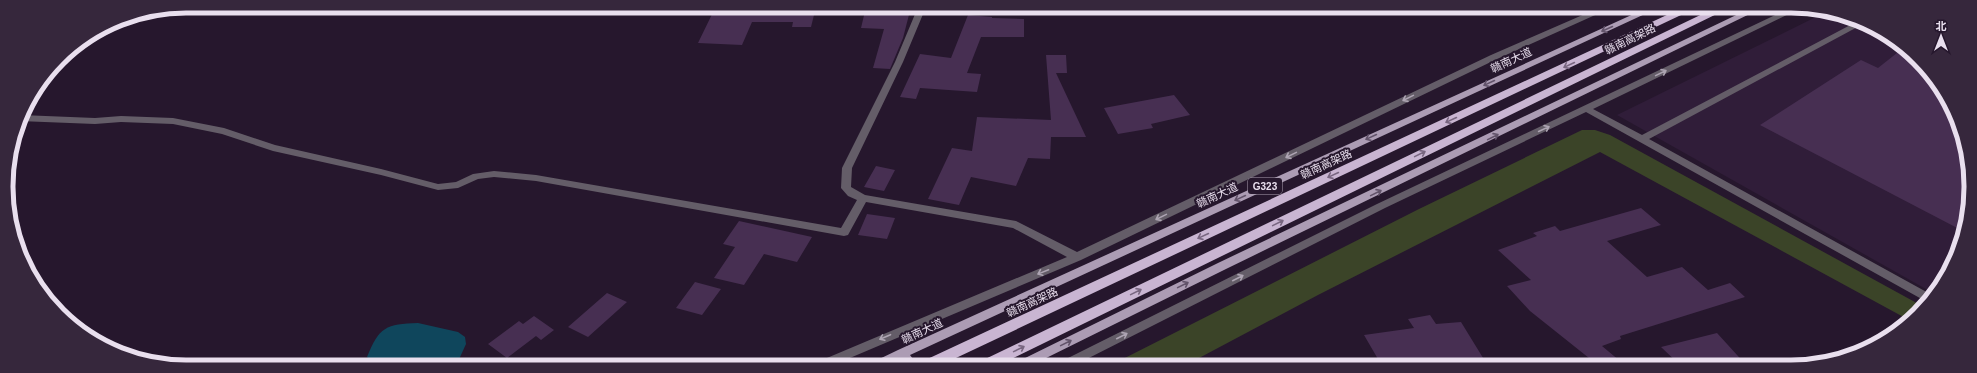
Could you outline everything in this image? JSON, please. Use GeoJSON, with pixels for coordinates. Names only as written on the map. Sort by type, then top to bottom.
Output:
{"type":"FeatureCollection","features":[{"type":"Feature","properties":{"kind":"highway","name":"赣南高架路"},"geometry":{"type":"LineString","coordinates":[[939,360],[1680,13]]}},
{"type":"Feature","properties":{"kind":"highway","name":"赣南高架路"},"geometry":{"type":"LineString","coordinates":[[996,360],[1714,13]]}},
{"type":"Feature","properties":{"kind":"main road","name":"赣南大道"},"geometry":{"type":"LineString","coordinates":[[887,360],[1643,13]]}},
{"type":"Feature","properties":{"kind":"main road"},"geometry":{"type":"LineString","coordinates":[[1031,360],[1222,266],[1750,13]]}},
{"type":"Feature","properties":{"kind":"main road"},"geometry":{"type":"LineString","coordinates":[[902,353],[907,360]]}},
{"type":"Feature","properties":{"kind":"street"},"geometry":{"type":"LineString","coordinates":[[919,13],[899,62],[847,168],[844,185],[849,193],[863,198],[1016,225],[1077,257]]}},
{"type":"Feature","properties":{"kind":"street"},"geometry":{"type":"LineString","coordinates":[[833,360],[1077,257],[1494,57],[1595,13]]}},
{"type":"Feature","properties":{"kind":"street"},"geometry":{"type":"LineString","coordinates":[[1074,360],[1381,206],[1787,13]]}},
{"type":"Feature","properties":{"kind":"street"},"geometry":{"type":"LineString","coordinates":[[1642,139],[1855,25]]}},
{"type":"Feature","properties":{"kind":"street"},"geometry":{"type":"LineString","coordinates":[[1587,109],[1925,296]]}},
{"type":"Feature","properties":{"kind":"street"},"geometry":{"type":"LineString","coordinates":[[27,118],[95,121],[121,119],[174,121],[224,131],[273,148],[381,172],[438,187],[458,185],[476,176],[494,174],[536,178],[740,212],[844,232],[863,198]]}},
{"type":"Feature","properties":{"kind":"shaded area"},"geometry":{"type":"Polygon","coordinates":[[[1820,15],[1857,26],[1887,42],[1905,56],[1921,72],[1935,90],[1951,120],[1963,164],[1964,198],[1961,220],[1951,253],[1941,273],[1929,291],[1617,115],[1820,15]]]}},
{"type":"Feature","properties":{"kind":"green space"},"geometry":{"type":"Polygon","coordinates":[[[1582,130],[1595,130],[1610,135],[1918,304],[1904,317],[1600,152],[1318,295],[1195,360],[1121,360],[1419,209],[1582,130]]]}},
{"type":"Feature","properties":{"kind":"water"},"geometry":{"type":"Polygon","coordinates":[[[418,323],[458,332],[465,337],[466,344],[459,360],[371,360],[367,357],[371,347],[380,333],[391,326],[418,323]]]}},
{"type":"Feature","properties":{"kind":"building"},"geometry":{"type":"Polygon","coordinates":[[[713,13],[814,13],[811,27],[792,27],[793,22],[752,22],[742,45],[698,43],[713,13]]]}},
{"type":"Feature","properties":{"kind":"building"},"geometry":{"type":"Polygon","coordinates":[[[865,13],[909,13],[903,38],[890,69],[873,68],[884,29],[861,28],[865,13]]]}},
{"type":"Feature","properties":{"kind":"building"},"geometry":{"type":"Polygon","coordinates":[[[968,15],[992,18],[1024,19],[1024,37],[981,37],[967,73],[981,74],[977,92],[920,88],[916,99],[900,97],[920,54],[951,58],[968,15]]]}},
{"type":"Feature","properties":{"kind":"building"},"geometry":{"type":"Polygon","coordinates":[[[1899,51],[1921,72],[1941,100],[1955,131],[1963,164],[1964,198],[1959,229],[1760,125],[1861,60],[1878,68],[1899,51]]]}},
{"type":"Feature","properties":{"kind":"building"},"geometry":{"type":"Polygon","coordinates":[[[1046,55],[1066,55],[1067,73],[1056,73],[1086,137],[1051,137],[1050,159],[1028,158],[1016,186],[971,177],[959,205],[928,199],[952,148],[972,151],[977,117],[1051,120],[1046,55]]]}},
{"type":"Feature","properties":{"kind":"building"},"geometry":{"type":"Polygon","coordinates":[[[1174,95],[1190,115],[1151,124],[1153,128],[1118,134],[1104,108],[1174,95]]]}},
{"type":"Feature","properties":{"kind":"building"},"geometry":{"type":"Polygon","coordinates":[[[876,166],[895,170],[884,191],[864,187],[876,166]]]}},
{"type":"Feature","properties":{"kind":"building"},"geometry":{"type":"Polygon","coordinates":[[[1641,208],[1661,225],[1607,241],[1647,277],[1682,267],[1708,290],[1730,283],[1745,297],[1620,336],[1621,339],[1602,346],[1619,360],[1591,360],[1530,311],[1507,286],[1531,280],[1498,250],[1537,236],[1533,233],[1555,226],[1560,231],[1641,208]]]}},
{"type":"Feature","properties":{"kind":"building"},"geometry":{"type":"Polygon","coordinates":[[[867,214],[895,218],[887,239],[858,235],[867,214]]]}},
{"type":"Feature","properties":{"kind":"building"},"geometry":{"type":"Polygon","coordinates":[[[739,221],[812,237],[797,262],[764,254],[744,285],[714,278],[735,247],[723,244],[739,221]]]}},
{"type":"Feature","properties":{"kind":"building"},"geometry":{"type":"Polygon","coordinates":[[[695,282],[721,289],[702,315],[676,308],[695,282]]]}},
{"type":"Feature","properties":{"kind":"building"},"geometry":{"type":"Polygon","coordinates":[[[607,293],[627,302],[588,337],[568,327],[607,293]]]}},
{"type":"Feature","properties":{"kind":"building"},"geometry":{"type":"Polygon","coordinates":[[[1430,315],[1436,324],[1461,322],[1484,360],[1379,360],[1364,335],[1414,328],[1408,319],[1430,315]]]}},
{"type":"Feature","properties":{"kind":"building"},"geometry":{"type":"Polygon","coordinates":[[[534,316],[554,330],[541,340],[536,336],[507,358],[488,344],[519,321],[523,324],[534,316]]]}},
{"type":"Feature","properties":{"kind":"building"},"geometry":{"type":"Polygon","coordinates":[[[1717,333],[1742,360],[1675,360],[1661,347],[1717,333]]]}}]}
